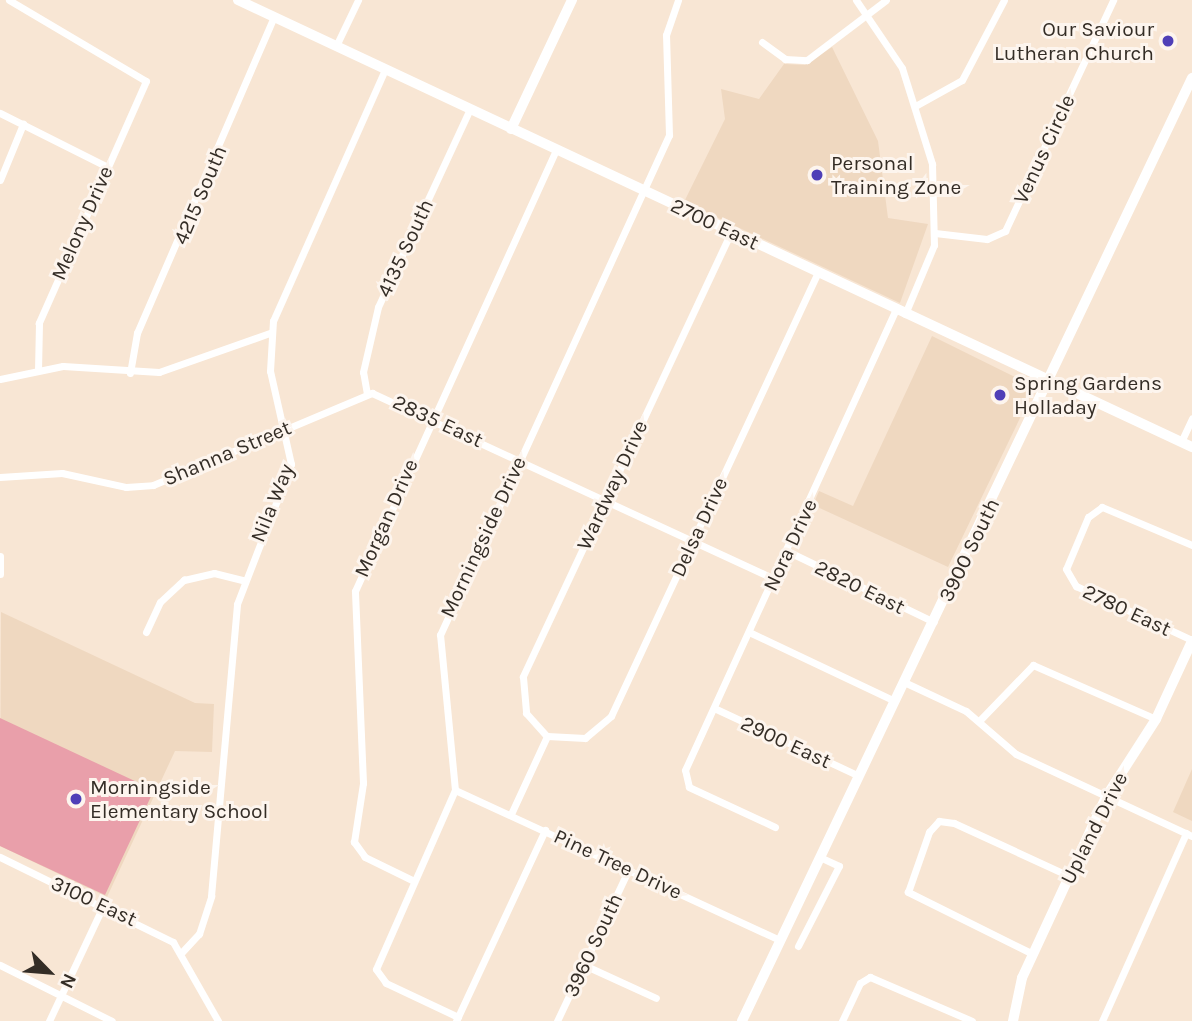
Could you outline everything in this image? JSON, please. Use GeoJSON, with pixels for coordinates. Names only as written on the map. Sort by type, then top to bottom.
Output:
{"type":"FeatureCollection","features":[{"type":"Feature","properties":{"kind":"street","name":"Melony Drive"},"geometry":{"type":"LineString","coordinates":[[9,0],[146,81],[106,166],[37,329],[38,369]]}},
{"type":"Feature","properties":{"kind":"street","name":"2700 East"},"geometry":{"type":"LineString","coordinates":[[238,0],[1186,444]]}},
{"type":"Feature","properties":{"kind":"street"},"geometry":{"type":"LineString","coordinates":[[336,46],[358,0]]}},
{"type":"Feature","properties":{"kind":"street"},"geometry":{"type":"LineString","coordinates":[[511,129],[572,0]]}},
{"type":"Feature","properties":{"kind":"street","name":"Morningside Drive"},"geometry":{"type":"LineString","coordinates":[[456,790],[440,635],[518,458],[671,129],[666,41],[678,0]]}},
{"type":"Feature","properties":{"kind":"street"},"geometry":{"type":"LineString","coordinates":[[856,0],[868,14],[917,105],[932,164],[935,233]]}},
{"type":"Feature","properties":{"kind":"street"},"geometry":{"type":"LineString","coordinates":[[762,42],[785,59],[804,60],[886,0]]}},
{"type":"Feature","properties":{"kind":"street"},"geometry":{"type":"LineString","coordinates":[[917,105],[962,80],[1004,0]]}},
{"type":"Feature","properties":{"kind":"street","name":"Venus Circle"},"geometry":{"type":"LineString","coordinates":[[935,233],[987,239],[1005,230],[1114,0]]}},
{"type":"Feature","properties":{"kind":"street","name":"4215 South"},"geometry":{"type":"LineString","coordinates":[[130,373],[137,333],[274,17]]}},
{"type":"Feature","properties":{"kind":"street","name":"Nila Way"},"geometry":{"type":"LineString","coordinates":[[182,952],[199,934],[211,896],[230,646],[243,580],[290,468],[271,371],[270,333],[280,294],[385,69]]}},
{"type":"Feature","properties":{"kind":"street","name":"3900 South"},"geometry":{"type":"LineString","coordinates":[[742,1021],[1192,79]]}},
{"type":"Feature","properties":{"kind":"street","name":"4135 South"},"geometry":{"type":"LineString","coordinates":[[367,394],[363,372],[378,307],[470,109]]}},
{"type":"Feature","properties":{"kind":"street"},"geometry":{"type":"LineString","coordinates":[[0,113],[106,166]]}},
{"type":"Feature","properties":{"kind":"street"},"geometry":{"type":"LineString","coordinates":[[0,180],[23,124]]}},
{"type":"Feature","properties":{"kind":"street","name":"Morgan Drive"},"geometry":{"type":"LineString","coordinates":[[415,881],[365,857],[354,842],[363,783],[354,606],[363,563],[556,150]]}},
{"type":"Feature","properties":{"kind":"street","name":"Wardway Drive"},"geometry":{"type":"LineString","coordinates":[[547,736],[526,713],[523,677],[731,232]]}},
{"type":"Feature","properties":{"kind":"street","name":"Nora Drive"},"geometry":{"type":"LineString","coordinates":[[775,827],[684,780],[714,708],[901,312],[935,233]]}},
{"type":"Feature","properties":{"kind":"street","name":"Delsa Drive"},"geometry":{"type":"LineString","coordinates":[[547,736],[579,739],[607,722],[818,273]]}},
{"type":"Feature","properties":{"kind":"street"},"geometry":{"type":"LineString","coordinates":[[0,379],[38,369],[90,366],[130,373],[166,370],[270,333]]}},
{"type":"Feature","properties":{"kind":"street","name":"2835 East"},"geometry":{"type":"LineString","coordinates":[[367,394],[431,418],[774,579]]}},
{"type":"Feature","properties":{"kind":"street","name":"Shanna Street"},"geometry":{"type":"LineString","coordinates":[[0,477],[62,472],[144,487],[367,394]]}},
{"type":"Feature","properties":{"kind":"street"},"geometry":{"type":"LineString","coordinates":[[1186,444],[1192,418]]}},
{"type":"Feature","properties":{"kind":"street","name":"2780 East"},"geometry":{"type":"LineString","coordinates":[[1192,545],[1098,508],[1088,517],[1067,575],[1076,586],[1192,641]]}},
{"type":"Feature","properties":{"kind":"street","name":"2820 East"},"geometry":{"type":"LineString","coordinates":[[787,551],[934,622]]}},
{"type":"Feature","properties":{"kind":"street"},"geometry":{"type":"LineString","coordinates":[[0,556],[0,574]]}},
{"type":"Feature","properties":{"kind":"street"},"geometry":{"type":"LineString","coordinates":[[146,632],[160,602],[184,580],[214,573],[243,580]]}},
{"type":"Feature","properties":{"kind":"street"},"geometry":{"type":"LineString","coordinates":[[749,632],[895,701]]}},
{"type":"Feature","properties":{"kind":"street","name":"Upland Drive"},"geometry":{"type":"LineString","coordinates":[[1013,1021],[1033,954],[1106,797],[1156,719],[1192,641]]}},
{"type":"Feature","properties":{"kind":"street"},"geometry":{"type":"LineString","coordinates":[[979,721],[1030,666],[1045,667],[1156,719]]}},
{"type":"Feature","properties":{"kind":"street"},"geometry":{"type":"LineString","coordinates":[[904,682],[979,721],[1016,754],[1189,835],[1102,1021]]}},
{"type":"Feature","properties":{"kind":"street","name":"2900 East"},"geometry":{"type":"LineString","coordinates":[[714,708],[859,776]]}},
{"type":"Feature","properties":{"kind":"street"},"geometry":{"type":"LineString","coordinates":[[511,814],[547,736]]}},
{"type":"Feature","properties":{"kind":"street"},"geometry":{"type":"LineString","coordinates":[[456,790],[379,958],[378,975],[457,1019],[545,830]]}},
{"type":"Feature","properties":{"kind":"street","name":"Pine Tree Drive"},"geometry":{"type":"LineString","coordinates":[[456,790],[780,940]]}},
{"type":"Feature","properties":{"kind":"street"},"geometry":{"type":"LineString","coordinates":[[1033,954],[908,892],[909,876],[939,821],[1069,876]]}},
{"type":"Feature","properties":{"kind":"street","name":"3100 East"},"geometry":{"type":"LineString","coordinates":[[0,857],[162,934],[182,952]]}},
{"type":"Feature","properties":{"kind":"street"},"geometry":{"type":"LineString","coordinates":[[798,946],[839,866],[820,857]]}},
{"type":"Feature","properties":{"kind":"street","name":"3960 South"},"geometry":{"type":"LineString","coordinates":[[557,1021],[629,869]]}},
{"type":"Feature","properties":{"kind":"street"},"geometry":{"type":"LineString","coordinates":[[49,1021],[103,906]]}},
{"type":"Feature","properties":{"kind":"street"},"geometry":{"type":"LineString","coordinates":[[182,952],[218,1021]]}},
{"type":"Feature","properties":{"kind":"street"},"geometry":{"type":"LineString","coordinates":[[0,965],[112,1021]]}},
{"type":"Feature","properties":{"kind":"street"},"geometry":{"type":"LineString","coordinates":[[583,965],[656,999]]}},
{"type":"Feature","properties":{"kind":"street"},"geometry":{"type":"LineString","coordinates":[[842,1021],[865,979],[884,981],[972,1021]]}},
{"type":"Feature","properties":{"kind":"shaded area"},"geometry":{"type":"Polygon","coordinates":[[[832,47],[878,141],[888,218],[928,224],[900,303],[684,202],[725,119],[721,89],[759,99],[784,64],[805,65],[832,47]]]}},
{"type":"Feature","properties":{"kind":"shaded area"},"geometry":{"type":"Polygon","coordinates":[[[932,336],[1035,387],[948,567],[813,505],[819,491],[853,506],[932,336]]]}},
{"type":"Feature","properties":{"kind":"shaded area","name":"Morningside Elementary School"},"geometry":{"type":"Polygon","coordinates":[[[1,612],[195,703],[214,704],[212,752],[175,751],[107,897],[0,846],[1,612]]]}},
{"type":"Feature","properties":{"kind":"shaded area"},"geometry":{"type":"Polygon","coordinates":[[[0,718],[154,790],[105,895],[0,846],[0,718]]]}},
{"type":"Feature","properties":{"kind":"shaded area"},"geometry":{"type":"Polygon","coordinates":[[[1192,769],[1192,821],[1173,812],[1192,769]]]}},
{"type":"Feature","properties":{"kind":"place","name":"Our Saviour Lutheran Church"},"geometry":{"type":"Point","coordinates":[1168,41]}},
{"type":"Feature","properties":{"kind":"place","name":"Personal Training Zone"},"geometry":{"type":"Point","coordinates":[817,175]}},
{"type":"Feature","properties":{"kind":"place","name":"Spring Gardens Holladay"},"geometry":{"type":"Point","coordinates":[1000,395]}},
{"type":"Feature","properties":{"kind":"place","name":"Morningside Elementary School"},"geometry":{"type":"Point","coordinates":[76,799]}}]}
